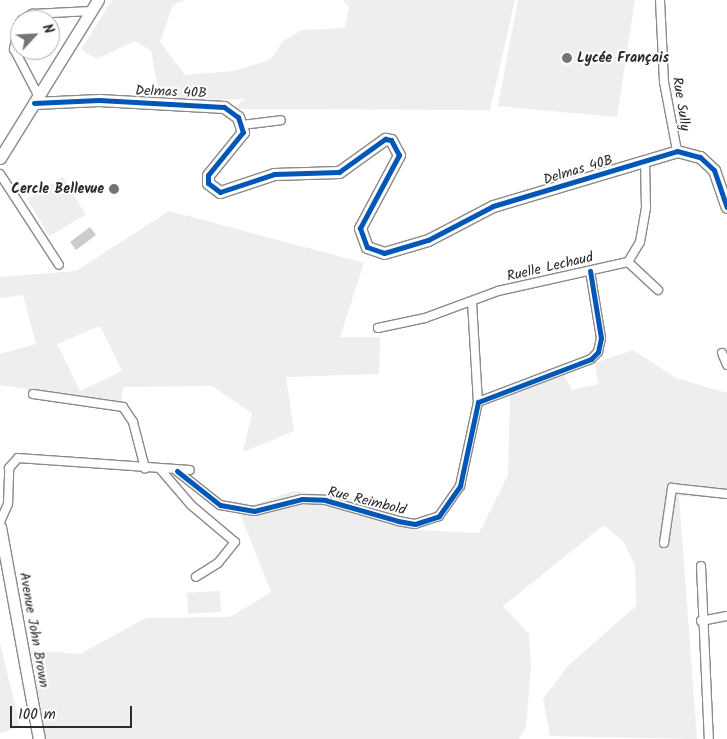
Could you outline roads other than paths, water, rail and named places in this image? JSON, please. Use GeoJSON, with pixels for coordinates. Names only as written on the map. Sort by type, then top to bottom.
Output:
{"type":"FeatureCollection","features":[{"type":"Feature","properties":{"kind":"street"},"geometry":{"type":"LineString","coordinates":[[0,158],[98,0]]}},
{"type":"Feature","properties":{"kind":"street","name":"Rue Sully"},"geometry":{"type":"LineString","coordinates":[[660,0],[664,82],[677,151]]}},
{"type":"Feature","properties":{"kind":"street"},"geometry":{"type":"LineString","coordinates":[[60,13],[91,11]]}},
{"type":"Feature","properties":{"kind":"street"},"geometry":{"type":"LineString","coordinates":[[19,60],[36,99]]}},
{"type":"Feature","properties":{"kind":"street","name":"Delmas 40B"},"geometry":{"type":"LineString","coordinates":[[36,99],[216,105],[234,113],[242,125],[240,138],[208,175],[208,183],[220,192],[274,174],[339,172],[385,139],[397,143],[396,161],[360,221],[367,246],[384,253],[428,240],[493,206],[677,151]]}},
{"type":"Feature","properties":{"kind":"street"},"geometry":{"type":"LineString","coordinates":[[242,125],[281,120]]}},
{"type":"Feature","properties":{"kind":"street"},"geometry":{"type":"LineString","coordinates":[[677,151],[700,156],[714,170],[727,207]]}},
{"type":"Feature","properties":{"kind":"street"},"geometry":{"type":"LineString","coordinates":[[645,162],[646,208],[640,242],[628,262],[658,290]]}},
{"type":"Feature","properties":{"kind":"street"},"geometry":{"type":"LineString","coordinates":[[0,174],[59,265]]}},
{"type":"Feature","properties":{"kind":"street","name":"Ruelle Lechaud"},"geometry":{"type":"LineString","coordinates":[[378,328],[425,318],[472,302],[628,262]]}},
{"type":"Feature","properties":{"kind":"street"},"geometry":{"type":"LineString","coordinates":[[478,402],[591,359],[598,352],[601,338],[590,271]]}},
{"type":"Feature","properties":{"kind":"street","name":"Rue Reimbold"},"geometry":{"type":"LineString","coordinates":[[177,471],[220,505],[254,511],[302,499],[325,500],[416,524],[439,516],[460,486],[478,402],[472,302]]}},
{"type":"Feature","properties":{"kind":"street"},"geometry":{"type":"LineString","coordinates":[[722,353],[727,365]]}},
{"type":"Feature","properties":{"kind":"street"},"geometry":{"type":"LineString","coordinates":[[33,394],[123,407],[133,422],[145,468]]}},
{"type":"Feature","properties":{"kind":"street"},"geometry":{"type":"LineString","coordinates":[[0,522],[8,504],[11,460],[177,471],[190,470]]}},
{"type":"Feature","properties":{"kind":"street"},"geometry":{"type":"LineString","coordinates":[[161,470],[191,505],[235,542],[218,563],[196,578]]}},
{"type":"Feature","properties":{"kind":"street"},"geometry":{"type":"LineString","coordinates":[[664,544],[672,488],[727,494]]}},
{"type":"Feature","properties":{"kind":"street","name":"Avenue John Brown"},"geometry":{"type":"LineString","coordinates":[[0,527],[39,739]]}},
{"type":"Feature","properties":{"kind":"street"},"geometry":{"type":"LineString","coordinates":[[701,566],[701,621],[709,739]]}},
{"type":"Feature","properties":{"kind":"street"},"geometry":{"type":"LineString","coordinates":[[701,621],[727,616]]}},
{"type":"Feature","properties":{"kind":"place","name":"Lycée Français"},"geometry":{"type":"Point","coordinates":[567,58]}},
{"type":"Feature","properties":{"kind":"place","name":"Cercle Bellevue"},"geometry":{"type":"Point","coordinates":[114,189]}}]}
